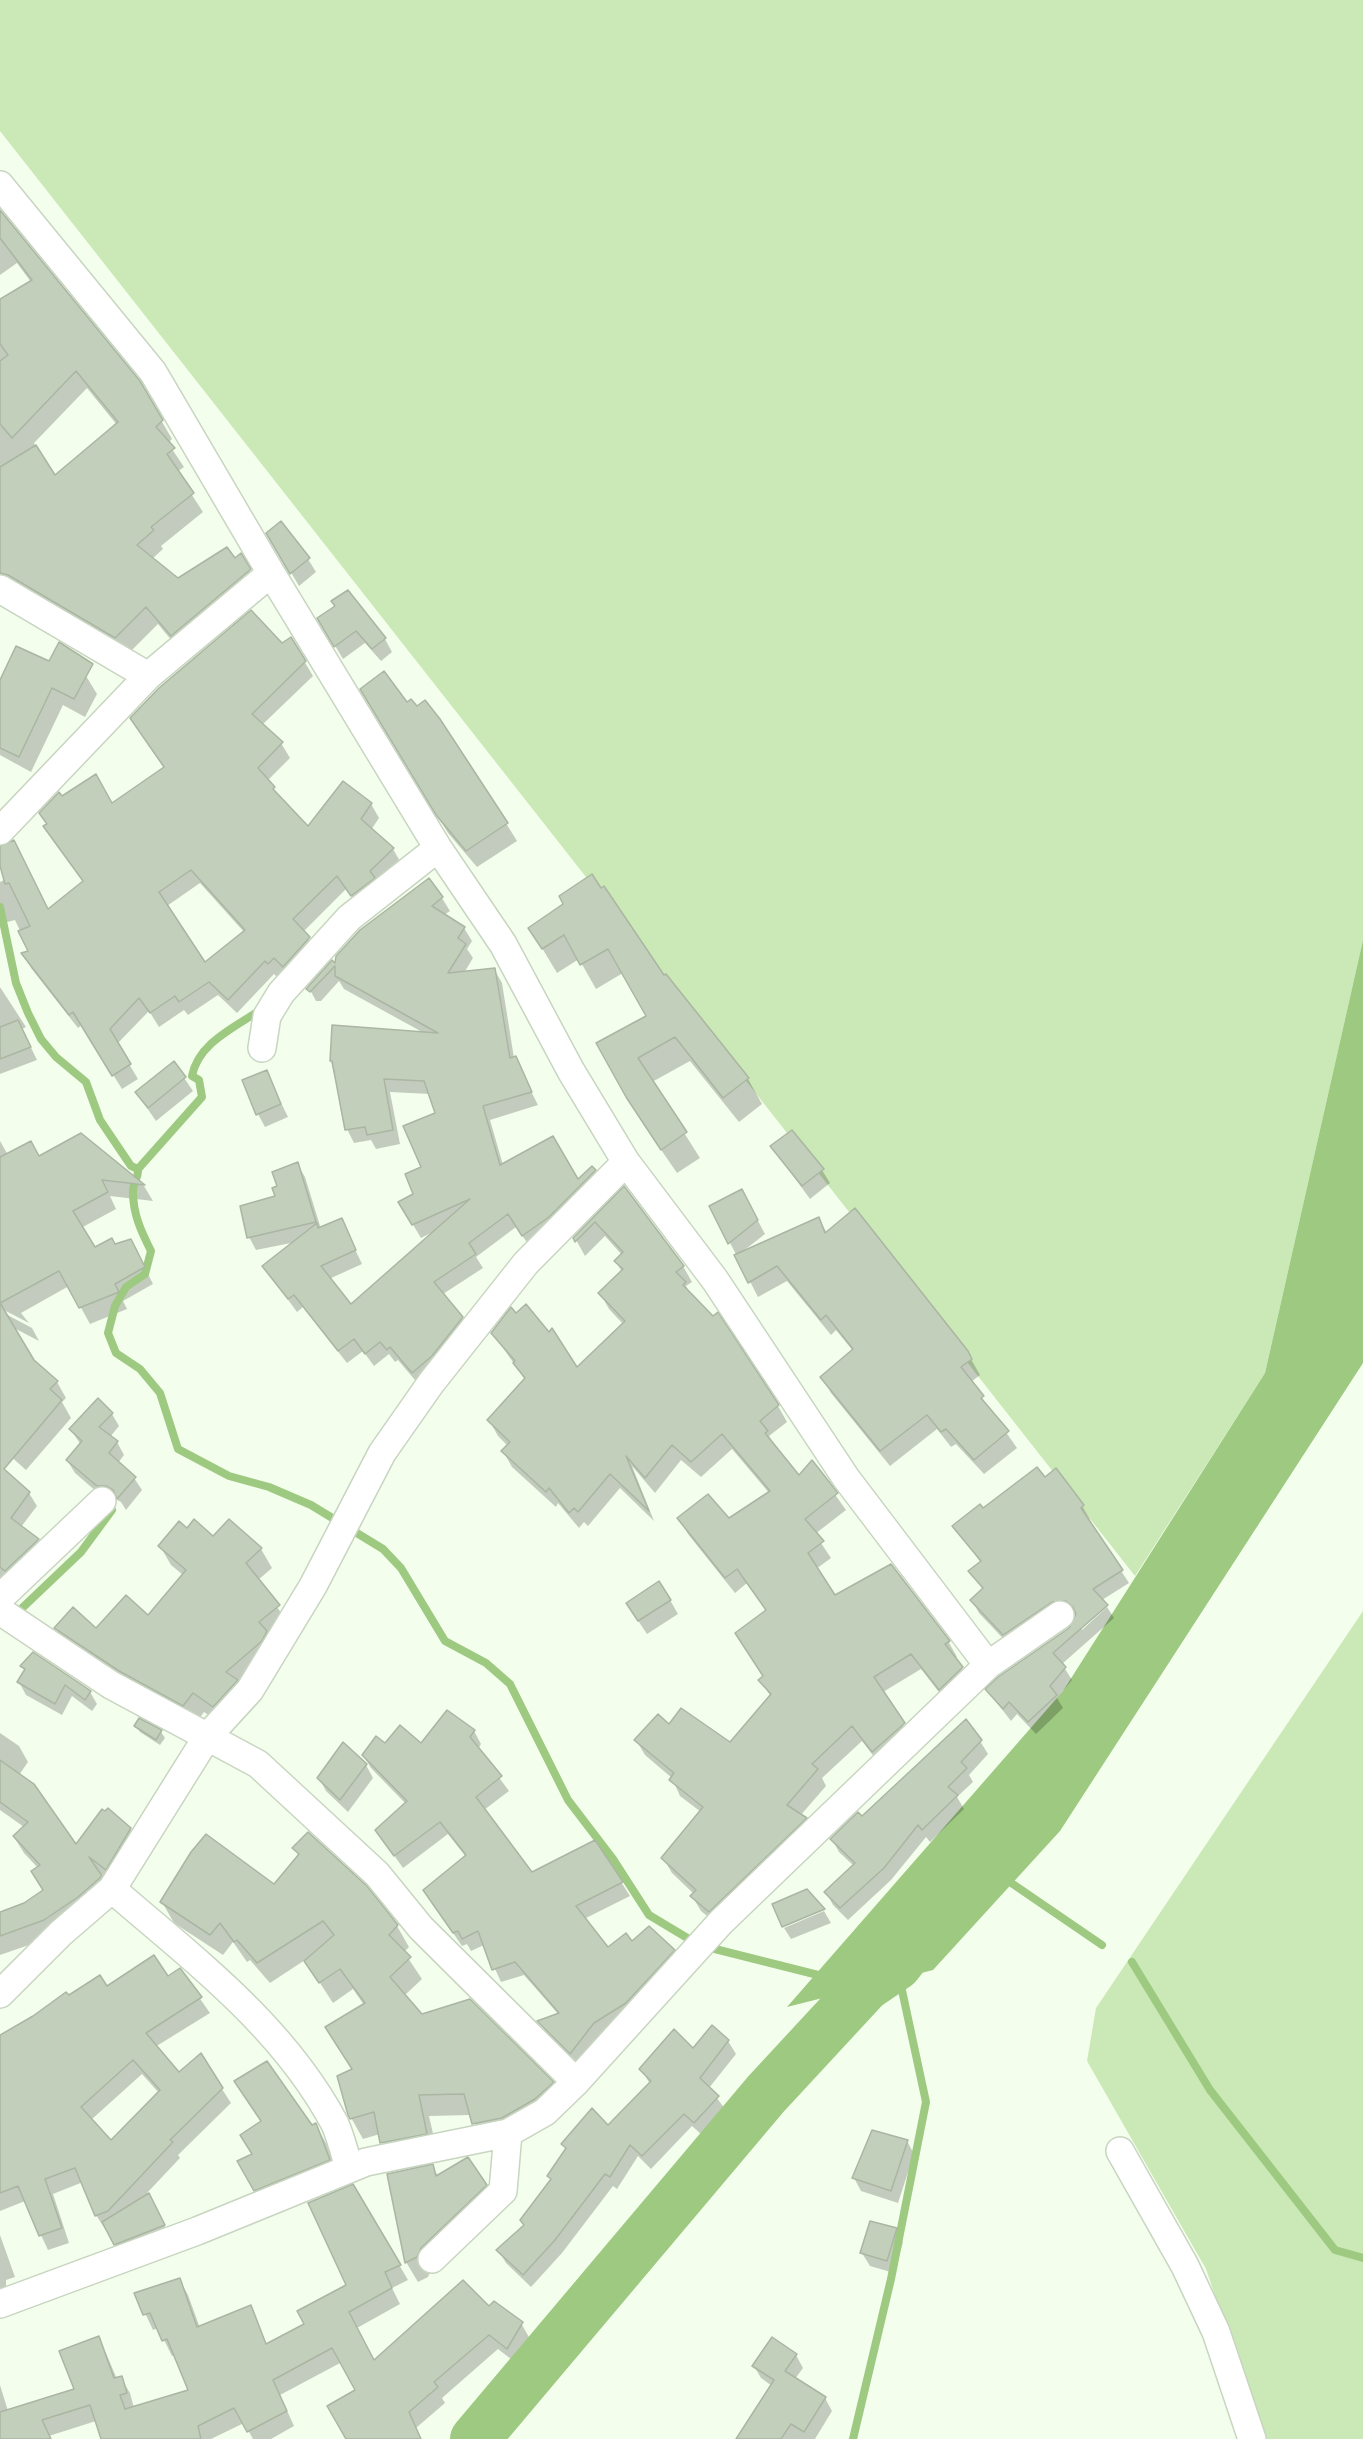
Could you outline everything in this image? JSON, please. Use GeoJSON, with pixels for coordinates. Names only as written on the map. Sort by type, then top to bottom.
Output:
{"type":"FeatureCollection","features":[{"type":"Feature","properties":{"kind":"street"},"geometry":{"type":"LineString","coordinates":[[0,185],[153,372],[271,573],[438,848],[503,944],[571,1071],[626,1162],[715,1280],[846,1478],[988,1665]]}},
{"type":"Feature","properties":{"kind":"street"},"geometry":{"type":"LineString","coordinates":[[0,831],[148,676],[271,573]]}},
{"type":"Feature","properties":{"kind":"street"},"geometry":{"type":"LineString","coordinates":[[0,589],[148,676]]}},
{"type":"Feature","properties":{"kind":"street"},"geometry":{"type":"LineString","coordinates":[[262,1048],[267,1016],[281,993],[349,918],[438,848]]}},
{"type":"Feature","properties":{"kind":"street"},"geometry":{"type":"LineString","coordinates":[[0,1994],[61,1933],[112,1889],[207,1737],[250,1690],[313,1586],[382,1453],[431,1383],[526,1263],[626,1162]]}},
{"type":"Feature","properties":{"kind":"street"},"geometry":{"type":"LineString","coordinates":[[0,1598],[102,1502]]}},
{"type":"Feature","properties":{"kind":"street"},"geometry":{"type":"LineString","coordinates":[[0,1611],[111,1685],[258,1764],[377,1874],[421,1928],[576,2082]]}},
{"type":"Feature","properties":{"kind":"street"},"geometry":{"type":"LineString","coordinates":[[0,2304],[197,2231],[366,2162],[508,2133],[544,2112],[576,2082],[721,1922],[988,1665],[1060,1615]]}},
{"type":"Feature","properties":{"kind":"street"},"geometry":{"type":"LineString","coordinates":[[112,1889],[245,2004],[279,2041],[336,2126],[350,2168]]}},
{"type":"Feature","properties":{"kind":"street"},"geometry":{"type":"LineString","coordinates":[[432,2259],[502,2191],[508,2133]]}},
{"type":"Feature","properties":{"kind":"street"},"geometry":{"type":"LineString","coordinates":[[1120,2151],[1185,2266],[1216,2332],[1252,2439]]}},
{"type":"Feature","properties":{"kind":"shaded area"},"geometry":{"type":"Polygon","coordinates":[[[0,0],[1363,0],[1363,940],[1265,1373],[1135,1576],[0,131],[0,0]]]}},
{"type":"Feature","properties":{"kind":"shaded area"},"geometry":{"type":"Polygon","coordinates":[[[1363,940],[1363,1363],[1060,1831],[933,1970],[787,2007],[1063,1691],[1265,1373],[1363,940]]]}},
{"type":"Feature","properties":{"kind":"shaded area"},"geometry":{"type":"Polygon","coordinates":[[[1363,1611],[1363,2439],[1264,2439],[1206,2269],[1087,2061],[1096,2008],[1363,1611]]]}},
{"type":"Feature","properties":{"kind":"building"},"geometry":{"type":"Polygon","coordinates":[[[0,210],[140,381],[163,420],[156,427],[175,448],[167,454],[194,493],[151,527],[154,530],[137,545],[178,578],[227,547],[235,558],[241,553],[251,569],[171,636],[146,607],[115,638],[8,575],[0,573],[0,467],[36,445],[55,475],[118,422],[76,371],[12,438],[0,424],[0,361],[8,355],[0,344],[0,299],[32,280],[0,238],[0,210]]]}},
{"type":"Feature","properties":{"kind":"building"},"geometry":{"type":"Polygon","coordinates":[[[281,521],[310,558],[290,574],[266,533],[281,521]]]}},
{"type":"Feature","properties":{"kind":"building"},"geometry":{"type":"Polygon","coordinates":[[[348,590],[386,638],[372,649],[356,631],[334,647],[317,618],[335,606],[331,601],[348,590]]]}},
{"type":"Feature","properties":{"kind":"building"},"geometry":{"type":"Polygon","coordinates":[[[251,610],[282,643],[291,637],[306,661],[252,714],[283,742],[258,768],[275,787],[273,789],[308,826],[343,781],[372,803],[361,819],[394,848],[370,871],[375,878],[351,896],[337,876],[293,919],[310,937],[283,967],[274,958],[268,964],[265,961],[228,1000],[209,982],[179,1002],[175,996],[150,1013],[139,998],[110,1029],[131,1064],[112,1076],[73,1012],[69,1015],[21,953],[28,951],[18,931],[30,926],[9,883],[5,884],[0,866],[0,846],[14,840],[48,909],[83,881],[43,826],[47,824],[39,813],[59,792],[62,796],[96,774],[112,803],[164,767],[130,718],[159,688],[251,610]],[[191,870],[159,892],[205,962],[245,930],[191,870]]]}},
{"type":"Feature","properties":{"kind":"building"},"geometry":{"type":"Polygon","coordinates":[[[59,642],[93,664],[74,699],[52,688],[19,757],[0,748],[0,680],[16,646],[49,661],[59,642]]]}},
{"type":"Feature","properties":{"kind":"building"},"geometry":{"type":"Polygon","coordinates":[[[384,671],[407,702],[411,699],[417,706],[425,700],[440,719],[508,823],[466,851],[436,815],[360,689],[384,671]]]}},
{"type":"Feature","properties":{"kind":"building"},"geometry":{"type":"Polygon","coordinates":[[[592,874],[601,888],[604,886],[664,975],[666,974],[749,1078],[723,1098],[675,1037],[638,1058],[687,1132],[661,1150],[626,1097],[596,1043],[646,1016],[608,949],[580,965],[564,935],[542,949],[528,928],[563,904],[559,896],[592,874]]]}},
{"type":"Feature","properties":{"kind":"building"},"geometry":{"type":"Polygon","coordinates":[[[429,878],[443,897],[432,906],[465,927],[458,938],[466,944],[448,973],[495,968],[510,1058],[516,1056],[532,1092],[483,1106],[500,1165],[553,1136],[578,1179],[592,1166],[596,1170],[549,1217],[522,1236],[508,1214],[469,1243],[476,1254],[434,1282],[463,1317],[432,1356],[412,1373],[390,1347],[387,1350],[380,1342],[365,1354],[354,1339],[338,1351],[294,1295],[288,1299],[262,1266],[317,1223],[318,1228],[342,1218],[356,1250],[321,1266],[351,1304],[470,1199],[412,1225],[398,1202],[413,1194],[405,1174],[421,1167],[403,1126],[435,1113],[424,1081],[384,1079],[393,1130],[367,1135],[365,1127],[345,1130],[332,1061],[330,1061],[332,1025],[438,1033],[335,976],[335,966],[310,992],[306,989],[332,960],[335,963],[336,956],[360,930],[429,878]]]}},
{"type":"Feature","properties":{"kind":"building"},"geometry":{"type":"Polygon","coordinates":[[[18,1020],[31,1047],[0,1059],[0,1027],[18,1020]]]}},
{"type":"Feature","properties":{"kind":"building"},"geometry":{"type":"Polygon","coordinates":[[[174,1061],[186,1077],[148,1108],[135,1092],[174,1061]]]}},
{"type":"Feature","properties":{"kind":"building"},"geometry":{"type":"Polygon","coordinates":[[[267,1070],[281,1104],[256,1115],[242,1080],[267,1070]]]}},
{"type":"Feature","properties":{"kind":"building"},"geometry":{"type":"Polygon","coordinates":[[[792,1130],[824,1169],[802,1186],[770,1146],[792,1130]]]}},
{"type":"Feature","properties":{"kind":"building"},"geometry":{"type":"Polygon","coordinates":[[[81,1133],[145,1185],[102,1180],[108,1192],[73,1211],[95,1247],[112,1238],[115,1244],[131,1239],[145,1267],[115,1284],[119,1292],[79,1308],[59,1271],[0,1303],[0,1157],[31,1141],[39,1156],[81,1133]]]}},
{"type":"Feature","properties":{"kind":"building"},"geometry":{"type":"Polygon","coordinates":[[[298,1162],[316,1222],[247,1238],[240,1206],[275,1196],[272,1188],[277,1186],[272,1172],[298,1162]]]}},
{"type":"Feature","properties":{"kind":"building"},"geometry":{"type":"Polygon","coordinates":[[[624,1186],[684,1266],[676,1272],[686,1282],[683,1285],[713,1316],[718,1312],[779,1405],[760,1421],[768,1431],[765,1433],[799,1475],[812,1460],[838,1493],[805,1519],[824,1541],[808,1553],[835,1595],[891,1564],[950,1641],[945,1644],[963,1667],[939,1690],[911,1654],[874,1677],[905,1723],[872,1752],[852,1726],[812,1764],[818,1769],[787,1805],[807,1818],[709,1912],[690,1896],[696,1890],[661,1858],[703,1807],[669,1780],[674,1773],[634,1740],[658,1714],[669,1724],[681,1708],[730,1742],[771,1694],[758,1680],[763,1676],[735,1633],[766,1610],[737,1569],[725,1578],[677,1518],[708,1494],[729,1518],[770,1491],[722,1434],[691,1462],[672,1445],[645,1478],[626,1456],[649,1511],[610,1474],[578,1512],[574,1508],[569,1513],[549,1488],[546,1492],[501,1451],[510,1442],[487,1420],[525,1378],[513,1363],[515,1361],[491,1333],[511,1307],[516,1313],[526,1304],[549,1332],[552,1328],[577,1367],[625,1321],[598,1293],[623,1269],[614,1261],[623,1252],[595,1222],[575,1242],[573,1238],[624,1186]]]}},
{"type":"Feature","properties":{"kind":"building"},"geometry":{"type":"Polygon","coordinates":[[[742,1189],[758,1220],[728,1244],[709,1206],[742,1189]]]}},
{"type":"Feature","properties":{"kind":"building"},"geometry":{"type":"Polygon","coordinates":[[[855,1208],[968,1351],[972,1359],[961,1367],[984,1396],[981,1398],[1009,1431],[974,1460],[946,1429],[941,1432],[927,1415],[880,1451],[820,1377],[853,1349],[826,1315],[821,1320],[777,1266],[748,1283],[734,1255],[819,1217],[825,1233],[855,1208]]]}},
{"type":"Feature","properties":{"kind":"building"},"geometry":{"type":"Polygon","coordinates":[[[0,1303],[34,1360],[58,1381],[50,1389],[62,1400],[4,1469],[30,1492],[11,1518],[39,1539],[5,1571],[0,1567],[0,1303]]]}},
{"type":"Feature","properties":{"kind":"building"},"geometry":{"type":"Polygon","coordinates":[[[98,1398],[113,1413],[99,1427],[118,1441],[109,1453],[136,1477],[117,1499],[113,1490],[106,1486],[97,1486],[66,1460],[82,1441],[69,1429],[98,1398]]]}},
{"type":"Feature","properties":{"kind":"building"},"geometry":{"type":"Polygon","coordinates":[[[1037,1467],[1045,1477],[1056,1468],[1084,1505],[1081,1508],[1123,1570],[1093,1589],[1108,1605],[1053,1653],[1066,1667],[1050,1686],[1057,1695],[1028,1722],[1009,1702],[1003,1709],[985,1689],[998,1677],[1069,1628],[1076,1614],[1073,1607],[1066,1601],[1052,1602],[1003,1635],[970,1600],[983,1588],[968,1571],[981,1561],[952,1526],[980,1504],[983,1508],[1037,1467]]]}},
{"type":"Feature","properties":{"kind":"building"},"geometry":{"type":"Polygon","coordinates":[[[194,1519],[213,1536],[229,1519],[262,1548],[246,1563],[280,1605],[259,1622],[267,1631],[262,1641],[226,1672],[238,1680],[213,1707],[193,1693],[183,1706],[119,1671],[54,1628],[73,1607],[96,1628],[126,1595],[148,1615],[186,1570],[158,1546],[179,1521],[187,1528],[194,1519]]]}},
{"type":"Feature","properties":{"kind":"building"},"geometry":{"type":"Polygon","coordinates":[[[659,1581],[671,1600],[638,1621],[626,1603],[659,1581]]]}},
{"type":"Feature","properties":{"kind":"building"},"geometry":{"type":"Polygon","coordinates":[[[33,1652],[91,1691],[85,1700],[65,1685],[55,1704],[17,1682],[25,1669],[20,1666],[33,1652]]]}},
{"type":"Feature","properties":{"kind":"building"},"geometry":{"type":"Polygon","coordinates":[[[447,1710],[475,1730],[470,1737],[502,1776],[476,1797],[532,1872],[595,1840],[623,1882],[576,1906],[608,1947],[626,1933],[632,1941],[649,1926],[675,1950],[626,2003],[594,2023],[570,2054],[537,2021],[559,2013],[515,1962],[492,1970],[478,1931],[462,1939],[458,1931],[453,1933],[423,1890],[466,1855],[440,1822],[394,1856],[375,1830],[407,1801],[362,1755],[376,1736],[385,1743],[400,1725],[421,1743],[447,1710]]]}},
{"type":"Feature","properties":{"kind":"building"},"geometry":{"type":"Polygon","coordinates":[[[139,1718],[162,1730],[156,1740],[134,1726],[139,1718]]]}},
{"type":"Feature","properties":{"kind":"building"},"geometry":{"type":"Polygon","coordinates":[[[966,1719],[982,1740],[961,1762],[967,1768],[948,1787],[958,1795],[922,1830],[918,1825],[884,1868],[840,1908],[824,1892],[855,1863],[830,1839],[858,1812],[862,1816],[966,1719]]]}},
{"type":"Feature","properties":{"kind":"building"},"geometry":{"type":"Polygon","coordinates":[[[343,1742],[367,1764],[340,1800],[317,1778],[343,1742]]]}},
{"type":"Feature","properties":{"kind":"building"},"geometry":{"type":"Polygon","coordinates":[[[0,1760],[34,1784],[76,1844],[102,1809],[105,1811],[108,1808],[131,1828],[106,1870],[89,1857],[102,1876],[78,1897],[44,1920],[0,1936],[0,1912],[24,1903],[43,1890],[31,1871],[40,1865],[13,1836],[28,1822],[0,1802],[0,1760]]]}},
{"type":"Feature","properties":{"kind":"building"},"geometry":{"type":"Polygon","coordinates":[[[308,1832],[367,1886],[398,1925],[389,1935],[411,1957],[390,1977],[422,2014],[470,1999],[554,2082],[535,2099],[502,2118],[472,2124],[464,2094],[419,2095],[427,2134],[380,2143],[374,2112],[350,2119],[337,2076],[352,2069],[325,2027],[365,2003],[340,1969],[319,1983],[304,1961],[334,1935],[323,1921],[257,1963],[237,1940],[234,1942],[220,1923],[210,1935],[160,1902],[191,1852],[206,1834],[274,1884],[299,1854],[292,1848],[308,1832]]]}},
{"type":"Feature","properties":{"kind":"building"},"geometry":{"type":"Polygon","coordinates":[[[807,1889],[825,1909],[782,1927],[772,1904],[807,1889]]]}},
{"type":"Feature","properties":{"kind":"building"},"geometry":{"type":"Polygon","coordinates":[[[154,1955],[168,1976],[180,1968],[202,1997],[146,2033],[179,2072],[201,2053],[223,2088],[170,2140],[173,2142],[108,2211],[95,2216],[75,2168],[45,2179],[62,2228],[39,2236],[18,2186],[0,2193],[0,2035],[33,2016],[66,1992],[69,1995],[100,1975],[107,1986],[154,1955]],[[133,2060],[81,2107],[111,2140],[160,2090],[133,2060]]]}},
{"type":"Feature","properties":{"kind":"building"},"geometry":{"type":"Polygon","coordinates":[[[712,2025],[729,2040],[700,2078],[719,2096],[694,2123],[684,2114],[642,2156],[630,2145],[610,2177],[605,2174],[555,2240],[523,2275],[496,2250],[524,2225],[520,2220],[551,2179],[547,2176],[566,2148],[561,2144],[592,2108],[608,2125],[651,2081],[639,2069],[674,2029],[693,2048],[712,2025]]]}},
{"type":"Feature","properties":{"kind":"building"},"geometry":{"type":"Polygon","coordinates":[[[267,2061],[312,2125],[316,2123],[330,2160],[254,2191],[237,2161],[252,2154],[240,2135],[261,2121],[234,2081],[267,2061]]]}},
{"type":"Feature","properties":{"kind":"building"},"geometry":{"type":"Polygon","coordinates":[[[872,2130],[908,2140],[891,2191],[852,2178],[872,2130]]]}},
{"type":"Feature","properties":{"kind":"building"},"geometry":{"type":"Polygon","coordinates":[[[468,2157],[487,2185],[421,2248],[417,2257],[405,2263],[387,2174],[433,2164],[436,2176],[468,2157]]]}},
{"type":"Feature","properties":{"kind":"building"},"geometry":{"type":"Polygon","coordinates":[[[353,2184],[401,2265],[385,2272],[392,2288],[349,2312],[374,2360],[463,2280],[489,2306],[494,2301],[523,2322],[507,2349],[489,2335],[434,2382],[438,2387],[409,2412],[421,2439],[346,2439],[327,2406],[355,2390],[332,2348],[273,2380],[287,2411],[247,2432],[234,2408],[198,2426],[201,2439],[101,2439],[90,2405],[42,2420],[51,2439],[0,2439],[0,2412],[74,2389],[59,2351],[99,2336],[114,2378],[122,2376],[127,2393],[120,2395],[125,2409],[188,2390],[167,2339],[162,2341],[150,2313],[143,2315],[134,2293],[180,2278],[197,2327],[251,2305],[266,2344],[304,2324],[297,2311],[346,2285],[308,2203],[353,2184]]]}},
{"type":"Feature","properties":{"kind":"building"},"geometry":{"type":"Polygon","coordinates":[[[149,2193],[165,2225],[114,2245],[102,2222],[149,2193]]]}},
{"type":"Feature","properties":{"kind":"building"},"geometry":{"type":"Polygon","coordinates":[[[870,2221],[897,2228],[887,2261],[860,2253],[870,2221]]]}},
{"type":"Feature","properties":{"kind":"building"},"geometry":{"type":"Polygon","coordinates":[[[772,2337],[797,2354],[785,2371],[826,2397],[804,2432],[791,2424],[781,2439],[736,2439],[774,2380],[752,2366],[772,2337]]]}},
{"type":"Feature","properties":{"kind":"waterway"},"geometry":{"type":"LineString","coordinates":[[0,907],[16,983],[41,1039],[56,1057],[86,1082],[100,1120],[131,1166],[138,1169],[133,1189],[134,1208],[151,1251],[145,1274],[126,1287],[115,1306],[108,1333],[116,1353],[140,1369],[160,1393],[178,1449],[229,1476],[269,1487],[311,1505],[383,1549],[401,1568],[445,1641],[486,1663],[510,1684],[568,1800],[613,1859],[649,1915],[699,1945],[826,1977]]}},
{"type":"Feature","properties":{"kind":"waterway"},"geometry":{"type":"LineString","coordinates":[[138,1169],[202,1097],[199,1080],[192,1076],[201,1055],[217,1038],[257,1012]]}},
{"type":"Feature","properties":{"kind":"waterway"},"geometry":{"type":"LineString","coordinates":[[19,1611],[81,1552],[112,1510]]}},
{"type":"Feature","properties":{"kind":"waterway"},"geometry":{"type":"LineString","coordinates":[[1004,1878],[1102,1945]]}},
{"type":"Feature","properties":{"kind":"waterway"},"geometry":{"type":"LineString","coordinates":[[475,2439],[766,2094],[866,1986],[897,1965],[914,1943]]}},
{"type":"Feature","properties":{"kind":"waterway"},"geometry":{"type":"LineString","coordinates":[[1132,1962],[1210,2090],[1335,2250],[1363,2258]]}},
{"type":"Feature","properties":{"kind":"waterway"},"geometry":{"type":"LineString","coordinates":[[853,2439],[891,2279],[926,2102],[897,1967]]}}]}
